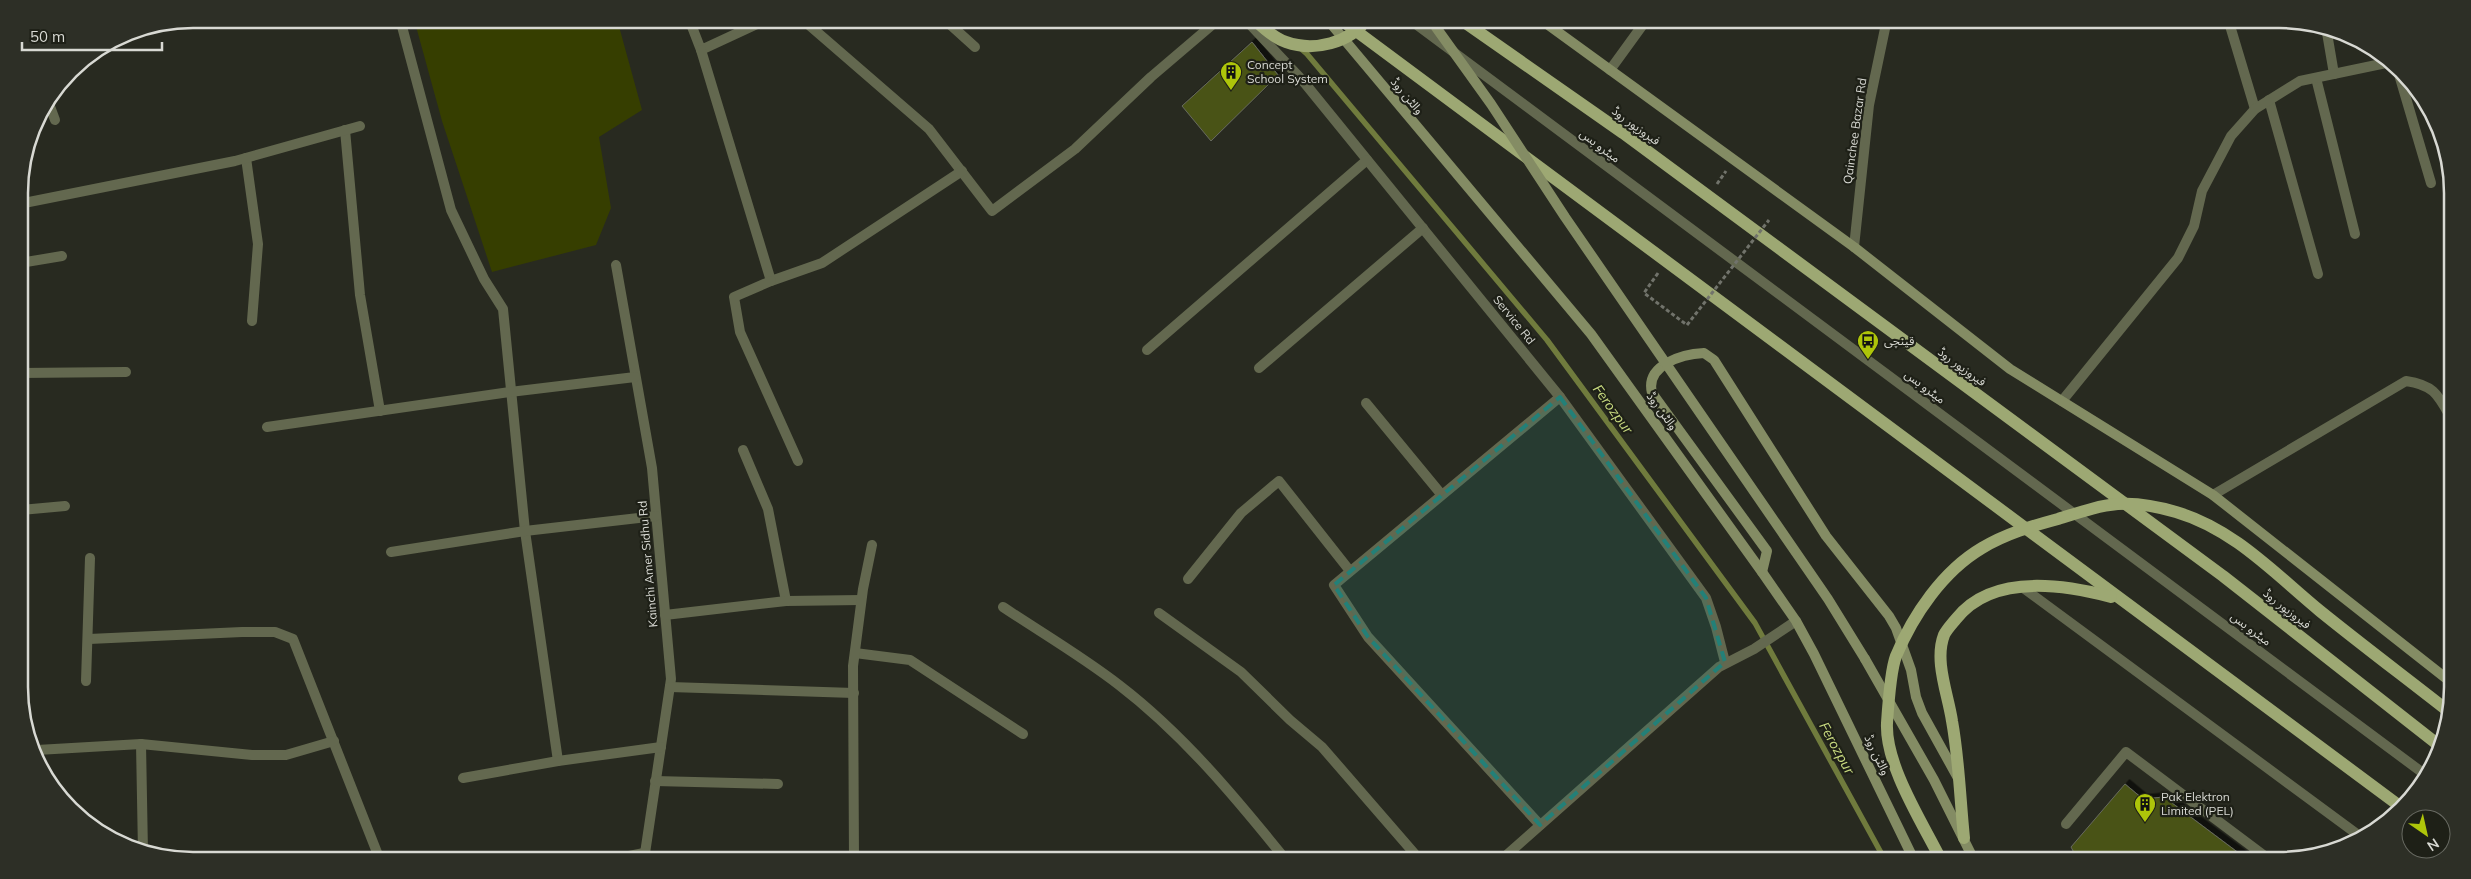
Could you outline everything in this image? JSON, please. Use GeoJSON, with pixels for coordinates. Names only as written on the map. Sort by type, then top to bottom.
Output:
{"type":"FeatureCollection","features":[{"type":"Feature","properties":{"kind":"main road"},"geometry":{"type":"LineString","coordinates":[[1262,28],[1285,42],[1315,47],[1340,41],[1359,28]]}},
{"type":"Feature","properties":{"kind":"main road","name":"والٹن روڈ"},"geometry":{"type":"LineString","coordinates":[[1335,28],[1591,334],[1762,572],[1796,621],[1910,851]]}},
{"type":"Feature","properties":{"kind":"main road"},"geometry":{"type":"LineString","coordinates":[[1352,28],[1668,260],[2119,599],[2395,803]]}},
{"type":"Feature","properties":{"kind":"main road"},"geometry":{"type":"LineString","coordinates":[[1436,28],[1491,104],[1571,225],[1828,599],[1865,659],[1970,851]]}},
{"type":"Feature","properties":{"kind":"main road","name":"فیروزپور روڈ"},"geometry":{"type":"LineString","coordinates":[[1473,28],[1708,196],[2223,576],[2434,742]]}},
{"type":"Feature","properties":{"kind":"main road"},"geometry":{"type":"LineString","coordinates":[[1552,28],[1854,247],[2010,369],[2213,495],[2444,677]]}},
{"type":"Feature","properties":{"kind":"main road"},"geometry":{"type":"LineString","coordinates":[[1762,572],[1767,551],[1652,393],[1650,380],[1654,374],[1677,358],[1704,353],[1714,360],[1826,536],[1888,616],[1896,628],[1911,670],[1916,697],[1922,713],[1958,778]]}},
{"type":"Feature","properties":{"kind":"main road"},"geometry":{"type":"LineString","coordinates":[[1937,851],[1892,759],[1887,724],[1896,658],[1919,613],[1944,579],[1981,548],[2017,531],[2108,504],[2133,502],[2176,512],[2200,521],[2242,545],[2320,611],[2442,706]]}},
{"type":"Feature","properties":{"kind":"main road"},"geometry":{"type":"LineString","coordinates":[[1964,838],[1952,721],[1941,658],[1944,634],[1964,608],[1994,591],[2022,587],[2074,587],[2119,599]]}},
{"type":"Feature","properties":{"kind":"street"},"geometry":{"type":"LineString","coordinates":[[402,28],[451,210],[484,279],[503,308],[525,530],[558,761]]}},
{"type":"Feature","properties":{"kind":"street"},"geometry":{"type":"LineString","coordinates":[[692,28],[701,50],[771,281]]}},
{"type":"Feature","properties":{"kind":"street"},"geometry":{"type":"LineString","coordinates":[[701,50],[749,28]]}},
{"type":"Feature","properties":{"kind":"street"},"geometry":{"type":"LineString","coordinates":[[812,28],[929,129],[992,211],[1075,150],[1151,77],[1209,28]]}},
{"type":"Feature","properties":{"kind":"street"},"geometry":{"type":"LineString","coordinates":[[954,28],[975,47]]}},
{"type":"Feature","properties":{"kind":"street","name":"Service Rd"},"geometry":{"type":"LineString","coordinates":[[1253,28],[1303,81],[1560,397],[1706,598],[1725,662]]}},
{"type":"Feature","properties":{"kind":"street","name":"میٹرو بس"},"geometry":{"type":"LineString","coordinates":[[1421,28],[2420,771]]}},
{"type":"Feature","properties":{"kind":"street"},"geometry":{"type":"LineString","coordinates":[[1610,70],[1640,28]]}},
{"type":"Feature","properties":{"kind":"street","name":"Qainchee Bazar Rd"},"geometry":{"type":"LineString","coordinates":[[1854,247],[1869,105],[1885,28]]}},
{"type":"Feature","properties":{"kind":"street"},"geometry":{"type":"LineString","coordinates":[[2231,28],[2255,109]]}},
{"type":"Feature","properties":{"kind":"street"},"geometry":{"type":"LineString","coordinates":[[2327,35],[2334,74]]}},
{"type":"Feature","properties":{"kind":"street"},"geometry":{"type":"LineString","coordinates":[[2062,401],[2178,258],[2194,226],[2202,191],[2231,136],[2255,109],[2300,81],[2381,63]]}},
{"type":"Feature","properties":{"kind":"street"},"geometry":{"type":"LineString","coordinates":[[2316,78],[2355,234]]}},
{"type":"Feature","properties":{"kind":"street"},"geometry":{"type":"LineString","coordinates":[[2402,83],[2431,183]]}},
{"type":"Feature","properties":{"kind":"street"},"geometry":{"type":"LineString","coordinates":[[2269,100],[2318,274]]}},
{"type":"Feature","properties":{"kind":"street"},"geometry":{"type":"LineString","coordinates":[[51,109],[55,120]]}},
{"type":"Feature","properties":{"kind":"street"},"geometry":{"type":"LineString","coordinates":[[28,202],[246,158],[360,126]]}},
{"type":"Feature","properties":{"kind":"street"},"geometry":{"type":"LineString","coordinates":[[344,130],[360,295],[380,410]]}},
{"type":"Feature","properties":{"kind":"street"},"geometry":{"type":"LineString","coordinates":[[246,158],[258,244],[252,320]]}},
{"type":"Feature","properties":{"kind":"street"},"geometry":{"type":"LineString","coordinates":[[1147,350],[1367,160]]}},
{"type":"Feature","properties":{"kind":"street"},"geometry":{"type":"LineString","coordinates":[[798,461],[740,332],[734,297],[771,281],[822,264],[962,171]]}},
{"type":"Feature","properties":{"kind":"street"},"geometry":{"type":"LineString","coordinates":[[1259,368],[1423,228]]}},
{"type":"Feature","properties":{"kind":"street"},"geometry":{"type":"LineString","coordinates":[[28,262],[62,256]]}},
{"type":"Feature","properties":{"kind":"street","name":"Kainchi Amer Sidhu Rd"},"geometry":{"type":"LineString","coordinates":[[616,265],[652,468],[671,679],[645,852]]}},
{"type":"Feature","properties":{"kind":"street"},"geometry":{"type":"LineString","coordinates":[[28,373],[126,372]]}},
{"type":"Feature","properties":{"kind":"street"},"geometry":{"type":"LineString","coordinates":[[267,427],[510,392],[635,377]]}},
{"type":"Feature","properties":{"kind":"street"},"geometry":{"type":"LineString","coordinates":[[2213,495],[2406,381],[2422,383],[2438,395],[2444,405]]}},
{"type":"Feature","properties":{"kind":"street"},"geometry":{"type":"LineString","coordinates":[[1540,825],[1368,637],[1334,585],[1441,494],[1560,397]]}},
{"type":"Feature","properties":{"kind":"street"},"geometry":{"type":"LineString","coordinates":[[1366,403],[1441,494]]}},
{"type":"Feature","properties":{"kind":"street"},"geometry":{"type":"LineString","coordinates":[[743,450],[768,509],[786,601]]}},
{"type":"Feature","properties":{"kind":"street"},"geometry":{"type":"LineString","coordinates":[[1188,579],[1241,513],[1280,481],[1350,571]]}},
{"type":"Feature","properties":{"kind":"street"},"geometry":{"type":"LineString","coordinates":[[28,509],[65,506]]}},
{"type":"Feature","properties":{"kind":"street"},"geometry":{"type":"LineString","coordinates":[[391,552],[525,530],[656,516]]}},
{"type":"Feature","properties":{"kind":"street"},"geometry":{"type":"LineString","coordinates":[[854,852],[855,653],[872,545]]}},
{"type":"Feature","properties":{"kind":"street"},"geometry":{"type":"LineString","coordinates":[[86,681],[89,639],[90,558]]}},
{"type":"Feature","properties":{"kind":"street"},"geometry":{"type":"LineString","coordinates":[[2022,587],[2355,833]]}},
{"type":"Feature","properties":{"kind":"street"},"geometry":{"type":"LineString","coordinates":[[665,615],[786,601],[862,600]]}},
{"type":"Feature","properties":{"kind":"street"},"geometry":{"type":"LineString","coordinates":[[1003,607],[1119,685],[1163,722],[1198,757],[1279,851]]}},
{"type":"Feature","properties":{"kind":"street"},"geometry":{"type":"LineString","coordinates":[[1159,613],[1241,672],[1290,720],[1322,747],[1413,851]]}},
{"type":"Feature","properties":{"kind":"street"},"geometry":{"type":"LineString","coordinates":[[1511,851],[1725,662],[1754,649],[1796,621]]}},
{"type":"Feature","properties":{"kind":"street"},"geometry":{"type":"LineString","coordinates":[[89,639],[242,632],[275,632],[293,639],[377,852]]}},
{"type":"Feature","properties":{"kind":"street"},"geometry":{"type":"LineString","coordinates":[[855,653],[910,660],[1023,734]]}},
{"type":"Feature","properties":{"kind":"street"},"geometry":{"type":"LineString","coordinates":[[670,687],[854,693]]}},
{"type":"Feature","properties":{"kind":"street"},"geometry":{"type":"LineString","coordinates":[[40,750],[141,744],[252,755],[286,755],[334,741]]}},
{"type":"Feature","properties":{"kind":"street"},"geometry":{"type":"LineString","coordinates":[[141,744],[143,844]]}},
{"type":"Feature","properties":{"kind":"street"},"geometry":{"type":"LineString","coordinates":[[463,778],[558,761],[661,747]]}},
{"type":"Feature","properties":{"kind":"street"},"geometry":{"type":"LineString","coordinates":[[2066,824],[2126,752],[2258,851]]}},
{"type":"Feature","properties":{"kind":"street"},"geometry":{"type":"LineString","coordinates":[[655,781],[778,784]]}},
{"type":"Feature","properties":{"kind":"path"},"geometry":{"type":"LineString","coordinates":[[1708,196],[1734,160]]}},
{"type":"Feature","properties":{"kind":"path"},"geometry":{"type":"LineString","coordinates":[[1668,260],[1644,293],[1687,325],[1769,220]]}},
{"type":"Feature","properties":{"kind":"highlighted area"},"geometry":{"type":"Polygon","coordinates":[[[1560,397],[1706,598],[1725,662],[1540,825],[1368,637],[1334,585],[1560,397]]]}},
{"type":"Feature","properties":{"kind":"green space"},"geometry":{"type":"Polygon","coordinates":[[[416,28],[619,28],[642,110],[599,137],[611,208],[596,245],[492,272],[442,121],[416,28]]]}},
{"type":"Feature","properties":{"kind":"building","name":"Concept School System"},"geometry":{"type":"Polygon","coordinates":[[[1252,42],[1278,75],[1211,141],[1182,106],[1252,42]]]}},
{"type":"Feature","properties":{"kind":"building","name":"Pak Elektron Limited (PEL)"},"geometry":{"type":"Polygon","coordinates":[[[2125,784],[2143,799],[2164,797],[2236,851],[2073,851],[2071,847],[2125,784]]]}},
{"type":"Feature","properties":{"kind":"waterway","name":"Ferozpur"},"geometry":{"type":"LineString","coordinates":[[1299,47],[1307,54],[1547,340],[1755,623],[1880,851]]}},
{"type":"Feature","properties":{"kind":"place","name":"Concept School System"},"geometry":{"type":"Point","coordinates":[1231,91]}},
{"type":"Feature","properties":{"kind":"place","name":"قینچی"},"geometry":{"type":"Point","coordinates":[1868,360]}},
{"type":"Feature","properties":{"kind":"place","name":"Pak Elektron Limited (PEL)"},"geometry":{"type":"Point","coordinates":[2145,823]}}]}
